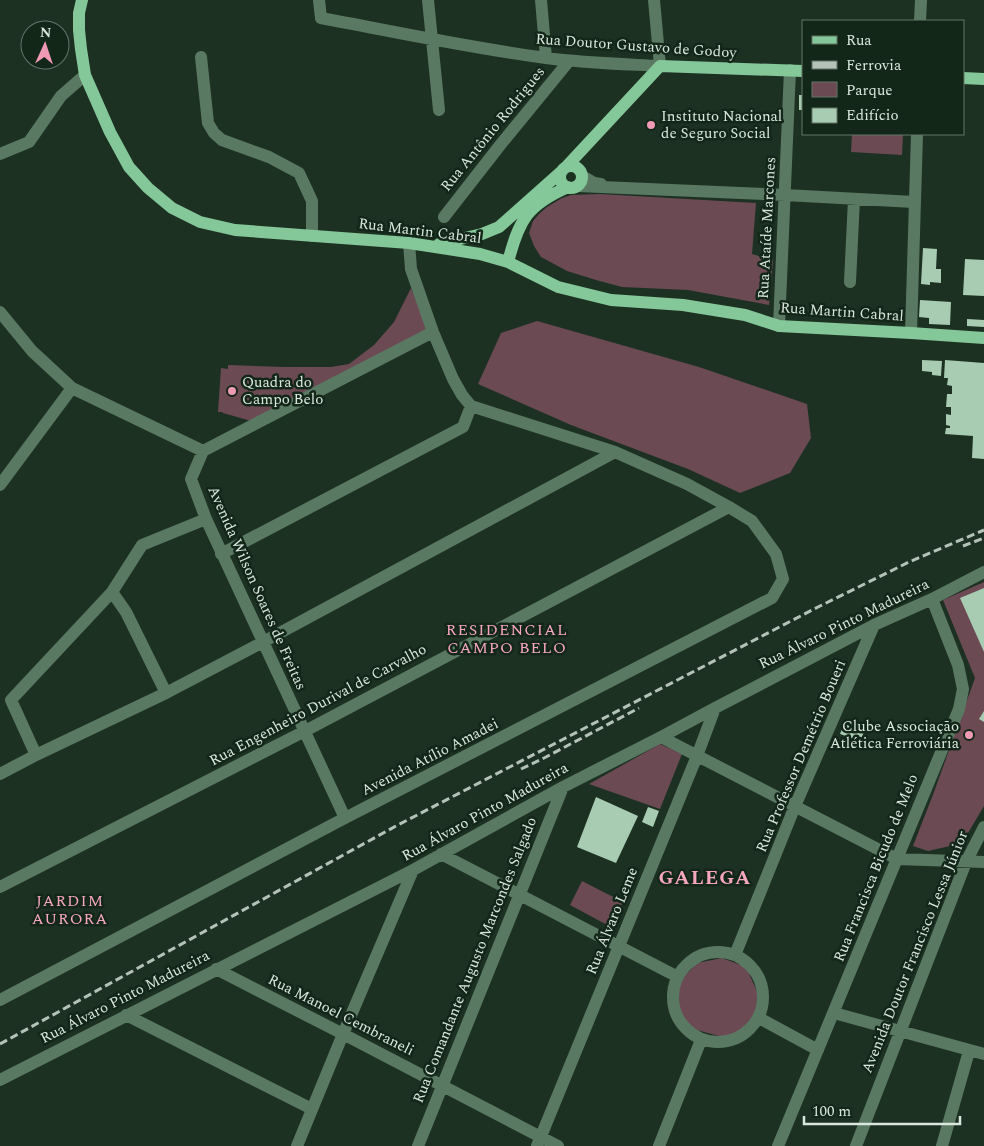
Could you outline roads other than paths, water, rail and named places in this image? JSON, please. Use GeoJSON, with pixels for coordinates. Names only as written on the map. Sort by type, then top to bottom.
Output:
{"type":"FeatureCollection","features":[{"type":"Feature","properties":{"kind":"main road","name":"Rua Martin Cabral"},"geometry":{"type":"LineString","coordinates":[[82,0],[79,13],[79,30],[85,75],[110,132],[129,167],[148,188],[172,208],[200,222],[235,230],[408,243],[480,254],[508,262],[558,287],[611,300],[683,306],[746,315],[779,326],[984,338]]}},
{"type":"Feature","properties":{"kind":"main road","name":"Rua Martin Cabral"},"geometry":{"type":"LineString","coordinates":[[79,30],[89,0]]}},
{"type":"Feature","properties":{"kind":"main road","name":"Rua Doutor Gustavo de Godoy"},"geometry":{"type":"LineString","coordinates":[[660,66],[797,71]]}},
{"type":"Feature","properties":{"kind":"main road"},"geometry":{"type":"LineString","coordinates":[[431,246],[500,228],[564,169],[660,66]]}},
{"type":"Feature","properties":{"kind":"main road"},"geometry":{"type":"LineString","coordinates":[[964,78],[984,78]]}},
{"type":"Feature","properties":{"kind":"main road"},"geometry":{"type":"LineString","coordinates":[[508,262],[521,223],[534,207],[577,179],[589,142]]}},
{"type":"Feature","properties":{"kind":"main road"},"geometry":{"type":"LineString","coordinates":[[573,166],[577,179],[563,183],[560,176],[564,169],[573,166]]}},
{"type":"Feature","properties":{"kind":"main road"},"geometry":{"type":"LineString","coordinates":[[500,228],[506,230],[514,241]]}},
{"type":"Feature","properties":{"kind":"main road"},"geometry":{"type":"LineString","coordinates":[[480,254],[482,234]]}},
{"type":"Feature","properties":{"kind":"street","name":"Rua Doutor Gustavo de Godoy"},"geometry":{"type":"LineString","coordinates":[[319,0],[321,18],[546,58],[660,66]]}},
{"type":"Feature","properties":{"kind":"street"},"geometry":{"type":"LineString","coordinates":[[428,0],[439,110]]}},
{"type":"Feature","properties":{"kind":"street"},"geometry":{"type":"LineString","coordinates":[[540,0],[546,58]]}},
{"type":"Feature","properties":{"kind":"street"},"geometry":{"type":"LineString","coordinates":[[654,0],[660,66]]}},
{"type":"Feature","properties":{"kind":"street"},"geometry":{"type":"LineString","coordinates":[[920,20],[921,0]]}},
{"type":"Feature","properties":{"kind":"street"},"geometry":{"type":"LineString","coordinates":[[201,57],[208,124],[222,140],[269,157],[299,173],[312,201],[312,236]]}},
{"type":"Feature","properties":{"kind":"street","name":"Rua Antônio Rodrigues"},"geometry":{"type":"LineString","coordinates":[[444,217],[568,61]]}},
{"type":"Feature","properties":{"kind":"street","name":"Rua Ataíde Marcones"},"geometry":{"type":"LineString","coordinates":[[779,326],[785,195],[797,71]]}},
{"type":"Feature","properties":{"kind":"street"},"geometry":{"type":"LineString","coordinates":[[0,154],[29,142],[61,96],[85,75]]}},
{"type":"Feature","properties":{"kind":"street"},"geometry":{"type":"LineString","coordinates":[[910,333],[917,135]]}},
{"type":"Feature","properties":{"kind":"street"},"geometry":{"type":"LineString","coordinates":[[577,179],[613,187],[914,202]]}},
{"type":"Feature","properties":{"kind":"street"},"geometry":{"type":"LineString","coordinates":[[850,282],[854,199]]}},
{"type":"Feature","properties":{"kind":"street"},"geometry":{"type":"LineString","coordinates":[[221,554],[463,427],[471,406],[462,395],[453,378],[433,332],[411,269],[408,243]]}},
{"type":"Feature","properties":{"kind":"street"},"geometry":{"type":"LineString","coordinates":[[0,312],[32,351],[72,388],[203,451],[433,332]]}},
{"type":"Feature","properties":{"kind":"street"},"geometry":{"type":"LineString","coordinates":[[0,486],[72,388]]}},
{"type":"Feature","properties":{"kind":"street","name":"Avenida Atílio Amadei"},"geometry":{"type":"LineString","coordinates":[[0,1000],[345,818],[772,598],[783,579],[776,554],[752,521],[687,484],[615,452],[471,406]]}},
{"type":"Feature","properties":{"kind":"street","name":"Avenida Wilson Soares de Freitas"},"geometry":{"type":"LineString","coordinates":[[203,451],[191,479],[206,519],[345,818]]}},
{"type":"Feature","properties":{"kind":"street"},"geometry":{"type":"LineString","coordinates":[[0,774],[264,642],[615,452]]}},
{"type":"Feature","properties":{"kind":"street","name":"Rua Engenheiro Durival de Carvalho"},"geometry":{"type":"LineString","coordinates":[[0,887],[304,731],[729,507]]}},
{"type":"Feature","properties":{"kind":"street"},"geometry":{"type":"LineString","coordinates":[[36,756],[11,700],[112,592],[142,545],[206,519]]}},
{"type":"Feature","properties":{"kind":"street","name":"Rua Álvaro Pinto Madureira"},"geometry":{"type":"LineString","coordinates":[[0,1080],[413,870],[563,787],[874,625],[932,599],[984,572]]}},
{"type":"Feature","properties":{"kind":"street"},"geometry":{"type":"LineString","coordinates":[[112,592],[126,612],[166,692]]}},
{"type":"Feature","properties":{"kind":"street","name":"Rua Francisca Bicudo de Melo"},"geometry":{"type":"LineString","coordinates":[[778,1146],[959,709],[963,689],[958,665],[932,599]]}},
{"type":"Feature","properties":{"kind":"street","name":"Rua Professor Demétrio Boueri"},"geometry":{"type":"LineString","coordinates":[[736,955],[795,806],[874,625]]}},
{"type":"Feature","properties":{"kind":"street","name":"Rua Álvaro Leme"},"geometry":{"type":"LineString","coordinates":[[539,1142],[715,708]]}},
{"type":"Feature","properties":{"kind":"street"},"geometry":{"type":"LineString","coordinates":[[661,737],[896,859],[984,862]]}},
{"type":"Feature","properties":{"kind":"street","name":"Rua Comandante Augusto Marcondes Salgado"},"geometry":{"type":"LineString","coordinates":[[418,1146],[563,787]]}},
{"type":"Feature","properties":{"kind":"street","name":"Avenida Doutor Francisco Lessa Júnior"},"geometry":{"type":"LineString","coordinates":[[856,1146],[966,862],[984,827]]}},
{"type":"Feature","properties":{"kind":"street"},"geometry":{"type":"LineString","coordinates":[[441,854],[676,976]]}},
{"type":"Feature","properties":{"kind":"street"},"geometry":{"type":"LineString","coordinates":[[297,1146],[413,870]]}},
{"type":"Feature","properties":{"kind":"street"},"geometry":{"type":"LineString","coordinates":[[719,951],[736,955],[751,965],[761,981],[764,1000],[759,1018],[749,1031],[734,1040],[717,1043],[701,1040],[685,1030],[674,1014],[671,995],[676,976],[687,963],[702,954],[719,951]]}},
{"type":"Feature","properties":{"kind":"street","name":"Rua Manoel Cembraneli"},"geometry":{"type":"LineString","coordinates":[[216,969],[442,1086],[539,1142],[558,1146]]}},
{"type":"Feature","properties":{"kind":"street"},"geometry":{"type":"LineString","coordinates":[[834,1013],[984,1054]]}},
{"type":"Feature","properties":{"kind":"street"},"geometry":{"type":"LineString","coordinates":[[126,1015],[312,1109]]}},
{"type":"Feature","properties":{"kind":"street"},"geometry":{"type":"LineString","coordinates":[[759,1018],[818,1050]]}},
{"type":"Feature","properties":{"kind":"street"},"geometry":{"type":"LineString","coordinates":[[659,1146],[701,1040]]}},
{"type":"Feature","properties":{"kind":"street"},"geometry":{"type":"LineString","coordinates":[[942,1146],[969,1051]]}},
{"type":"Feature","properties":{"kind":"railway"},"geometry":{"type":"LineString","coordinates":[[0,1044],[396,826],[818,607],[909,562],[984,530]]}},
{"type":"Feature","properties":{"kind":"railway"},"geometry":{"type":"LineString","coordinates":[[963,546],[984,538]]}},
{"type":"Feature","properties":{"kind":"railway"},"geometry":{"type":"LineString","coordinates":[[521,769],[639,708]]}},
{"type":"Feature","properties":{"kind":"place","name":"Instituto Nacional de Seguro Social"},"geometry":{"type":"Point","coordinates":[651,125]}},
{"type":"Feature","properties":{"kind":"place","name":"Quadra do Campo Belo"},"geometry":{"type":"Point","coordinates":[232,391]}},
{"type":"Feature","properties":{"kind":"place","name":"Clube Associação Atlética Ferroviária"},"geometry":{"type":"Point","coordinates":[969,735]}},
{"type":"Feature","properties":{"kind":"district","name":"RESIDENCIAL CAMPO BELO"},"geometry":{"type":"Point","coordinates":[507,639]}},
{"type":"Feature","properties":{"kind":"district","name":"GALEGA"},"geometry":{"type":"Point","coordinates":[705,878]}},
{"type":"Feature","properties":{"kind":"district","name":"JARDIM AURORA"},"geometry":{"type":"Point","coordinates":[70,910]}}]}
